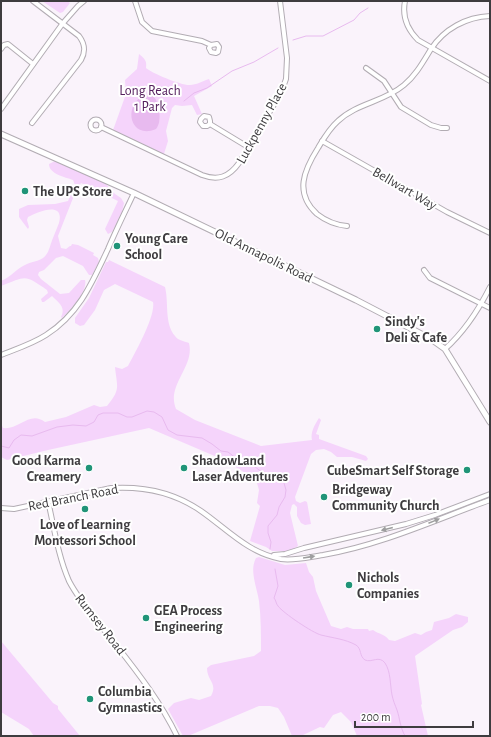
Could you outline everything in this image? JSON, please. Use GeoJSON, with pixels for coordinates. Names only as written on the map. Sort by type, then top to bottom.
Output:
{"type":"FeatureCollection","features":[{"type":"Feature","properties":{"kind":"main road","name":"Old Annapolis Road"},"geometry":{"type":"LineString","coordinates":[[1,134],[134,193],[399,321],[431,339],[445,350],[490,422]]}},
{"type":"Feature","properties":{"kind":"street"},"geometry":{"type":"LineString","coordinates":[[32,123],[81,60],[84,53],[84,45],[79,36],[33,1]]}},
{"type":"Feature","properties":{"kind":"street"},"geometry":{"type":"LineString","coordinates":[[1,109],[63,23],[84,1]]}},
{"type":"Feature","properties":{"kind":"street"},"geometry":{"type":"LineString","coordinates":[[135,1],[140,18],[148,29],[202,41],[211,45]]}},
{"type":"Feature","properties":{"kind":"street","name":"Luckpenny Place"},"geometry":{"type":"LineString","coordinates":[[101,127],[209,178],[227,176],[235,169],[281,93],[286,79],[287,58],[280,1]]}},
{"type":"Feature","properties":{"kind":"street"},"geometry":{"type":"LineString","coordinates":[[405,1],[404,16],[410,31],[418,40],[490,81]]}},
{"type":"Feature","properties":{"kind":"street"},"geometry":{"type":"LineString","coordinates":[[347,226],[335,224],[319,216],[310,206],[305,195],[303,182],[306,169],[322,140],[332,127],[344,116],[359,106],[384,98],[405,84],[418,71],[442,36],[456,25],[490,16]]}},
{"type":"Feature","properties":{"kind":"street"},"geometry":{"type":"LineString","coordinates":[[1,49],[4,45],[8,44],[34,64]]}},
{"type":"Feature","properties":{"kind":"street"},"geometry":{"type":"LineString","coordinates":[[366,68],[384,81],[397,103],[407,111],[432,125],[447,128]]}},
{"type":"Feature","properties":{"kind":"street"},"geometry":{"type":"LineString","coordinates":[[210,124],[248,147]]}},
{"type":"Feature","properties":{"kind":"street","name":"Bellwart Way"},"geometry":{"type":"LineString","coordinates":[[322,140],[447,212],[490,233]]}},
{"type":"Feature","properties":{"kind":"street"},"geometry":{"type":"LineString","coordinates":[[1,355],[46,335],[66,320],[76,308],[90,285],[134,193]]}},
{"type":"Feature","properties":{"kind":"street"},"geometry":{"type":"LineString","coordinates":[[424,270],[430,278],[490,308]]}},
{"type":"Feature","properties":{"kind":"street"},"geometry":{"type":"LineString","coordinates":[[445,350],[468,325],[490,287]]}},
{"type":"Feature","properties":{"kind":"street","name":"Red Branch Road"},"geometry":{"type":"LineString","coordinates":[[1,508],[14,508],[99,490],[139,488],[161,492],[189,504],[200,510],[246,546],[254,550],[280,559],[296,559],[349,550],[388,539],[490,500]]}},
{"type":"Feature","properties":{"kind":"street"},"geometry":{"type":"LineString","coordinates":[[271,556],[285,554],[304,548],[406,524],[435,515],[490,494]]}},
{"type":"Feature","properties":{"kind":"street","name":"Rumsey Road"},"geometry":{"type":"LineString","coordinates":[[48,501],[58,548],[65,570],[74,590],[88,610],[147,684],[177,736]]}},
{"type":"Feature","properties":{"kind":"green space"},"geometry":{"type":"Polygon","coordinates":[[[42,1],[67,1],[70,3],[63,12],[60,13],[42,1]]]}},
{"type":"Feature","properties":{"kind":"green space","name":"Long Reach 1 Park"},"geometry":{"type":"Polygon","coordinates":[[[139,54],[145,60],[146,68],[160,76],[186,85],[195,84],[209,79],[212,86],[194,96],[202,114],[197,115],[192,105],[175,105],[172,108],[166,131],[168,141],[163,157],[112,133],[126,94],[125,80],[137,69],[139,54]]]}},
{"type":"Feature","properties":{"kind":"green space"},"geometry":{"type":"Polygon","coordinates":[[[55,161],[106,184],[121,198],[124,203],[122,212],[112,232],[108,234],[105,229],[118,201],[81,183],[75,193],[58,236],[61,248],[66,249],[72,244],[78,245],[94,253],[93,255],[98,258],[99,262],[92,275],[89,275],[83,266],[63,256],[56,258],[44,270],[39,272],[38,275],[41,279],[60,294],[69,293],[81,280],[85,280],[84,290],[81,295],[74,306],[62,318],[63,310],[59,303],[52,296],[42,302],[41,299],[48,293],[47,290],[34,281],[25,278],[1,286],[1,281],[23,266],[42,259],[48,252],[59,223],[60,216],[58,212],[54,210],[43,211],[28,217],[28,229],[19,217],[19,209],[28,205],[55,204],[68,201],[75,185],[73,180],[54,173],[49,164],[55,161]]]}},
{"type":"Feature","properties":{"kind":"green space"},"geometry":{"type":"Polygon","coordinates":[[[109,260],[165,287],[169,325],[177,338],[189,343],[190,352],[175,392],[174,400],[176,409],[195,420],[261,446],[312,440],[312,432],[319,418],[321,420],[316,434],[319,435],[319,439],[366,456],[368,459],[366,461],[352,457],[337,457],[324,449],[316,450],[311,454],[295,497],[296,501],[300,503],[305,501],[307,502],[311,524],[305,525],[301,523],[297,516],[297,507],[294,504],[292,505],[290,513],[298,546],[290,551],[272,551],[250,541],[260,506],[257,503],[259,490],[257,483],[252,477],[224,460],[149,428],[7,460],[1,457],[1,423],[3,428],[9,428],[34,418],[45,422],[66,417],[94,405],[100,407],[107,406],[114,396],[117,388],[115,367],[122,369],[128,366],[148,325],[153,308],[153,302],[115,284],[104,290],[95,310],[84,325],[80,326],[75,323],[75,318],[89,298],[106,262],[109,260]]]}},
{"type":"Feature","properties":{"kind":"green space"},"geometry":{"type":"Polygon","coordinates":[[[259,557],[285,565],[306,563],[309,572],[313,577],[316,591],[331,626],[341,629],[347,627],[353,629],[368,629],[369,631],[373,630],[386,636],[389,640],[395,641],[415,633],[421,635],[432,630],[434,622],[449,618],[456,614],[468,617],[468,622],[462,627],[453,630],[415,656],[421,705],[428,736],[357,736],[351,722],[341,712],[333,715],[324,728],[320,727],[301,736],[292,736],[284,717],[278,708],[259,706],[188,736],[183,736],[168,709],[174,703],[191,698],[199,700],[211,696],[213,692],[213,685],[207,672],[207,668],[211,665],[254,656],[261,651],[260,607],[253,574],[254,563],[256,558],[259,557]]]}},
{"type":"Feature","properties":{"kind":"green space"},"geometry":{"type":"Polygon","coordinates":[[[1,641],[53,703],[58,706],[58,709],[80,736],[34,736],[29,729],[1,712],[1,641]]]}},
{"type":"Feature","properties":{"kind":"shaded area"},"geometry":{"type":"Polygon","coordinates":[[[150,93],[158,104],[160,115],[156,129],[147,131],[139,129],[134,125],[132,111],[135,103],[141,97],[150,93]]]}},
{"type":"Feature","properties":{"kind":"waterway"},"geometry":{"type":"LineString","coordinates":[[293,40],[306,36],[323,36],[354,20],[360,13],[368,8]]}},
{"type":"Feature","properties":{"kind":"waterway"},"geometry":{"type":"LineString","coordinates":[[184,101],[194,93],[207,88],[232,71],[254,62],[278,48]]}},
{"type":"Feature","properties":{"kind":"waterway"},"geometry":{"type":"LineString","coordinates":[[1,446],[9,448],[14,440],[21,435],[32,436],[57,427],[73,425],[86,426],[94,422],[98,415],[103,413],[118,413],[127,417],[132,417],[147,411],[154,412],[162,417],[168,430],[177,435],[202,438],[221,451],[228,452],[237,459],[248,461],[259,470],[282,480],[286,490],[285,497],[279,507],[277,515],[268,526],[268,533],[271,542],[270,549]]}},
{"type":"Feature","properties":{"kind":"waterway"},"geometry":{"type":"LineString","coordinates":[[275,569],[278,586],[274,598],[277,605],[281,609],[312,631],[356,645],[365,660],[370,661],[378,659],[385,663],[389,674],[393,699],[405,736]]}},
{"type":"Feature","properties":{"kind":"place","name":"The UPS Store"},"geometry":{"type":"Point","coordinates":[25,191]}},
{"type":"Feature","properties":{"kind":"place","name":"Young Care School"},"geometry":{"type":"Point","coordinates":[117,246]}},
{"type":"Feature","properties":{"kind":"place","name":"Sindy's Deli & Cafe"},"geometry":{"type":"Point","coordinates":[377,329]}},
{"type":"Feature","properties":{"kind":"place","name":"Good Karma Creamery"},"geometry":{"type":"Point","coordinates":[89,468]}},
{"type":"Feature","properties":{"kind":"place","name":"ShadowLand Laser Adventures"},"geometry":{"type":"Point","coordinates":[184,468]}},
{"type":"Feature","properties":{"kind":"place","name":"CubeSmart Self Storage"},"geometry":{"type":"Point","coordinates":[467,470]}},
{"type":"Feature","properties":{"kind":"place","name":"Bridgeway Community Church"},"geometry":{"type":"Point","coordinates":[324,497]}},
{"type":"Feature","properties":{"kind":"place","name":"Love of Learning Montessori School"},"geometry":{"type":"Point","coordinates":[85,509]}},
{"type":"Feature","properties":{"kind":"place","name":"Nichols Companies"},"geometry":{"type":"Point","coordinates":[349,585]}},
{"type":"Feature","properties":{"kind":"place","name":"GEA Process Engineering"},"geometry":{"type":"Point","coordinates":[146,618]}},
{"type":"Feature","properties":{"kind":"place","name":"Columbia Gymnastics"},"geometry":{"type":"Point","coordinates":[90,699]}}]}
